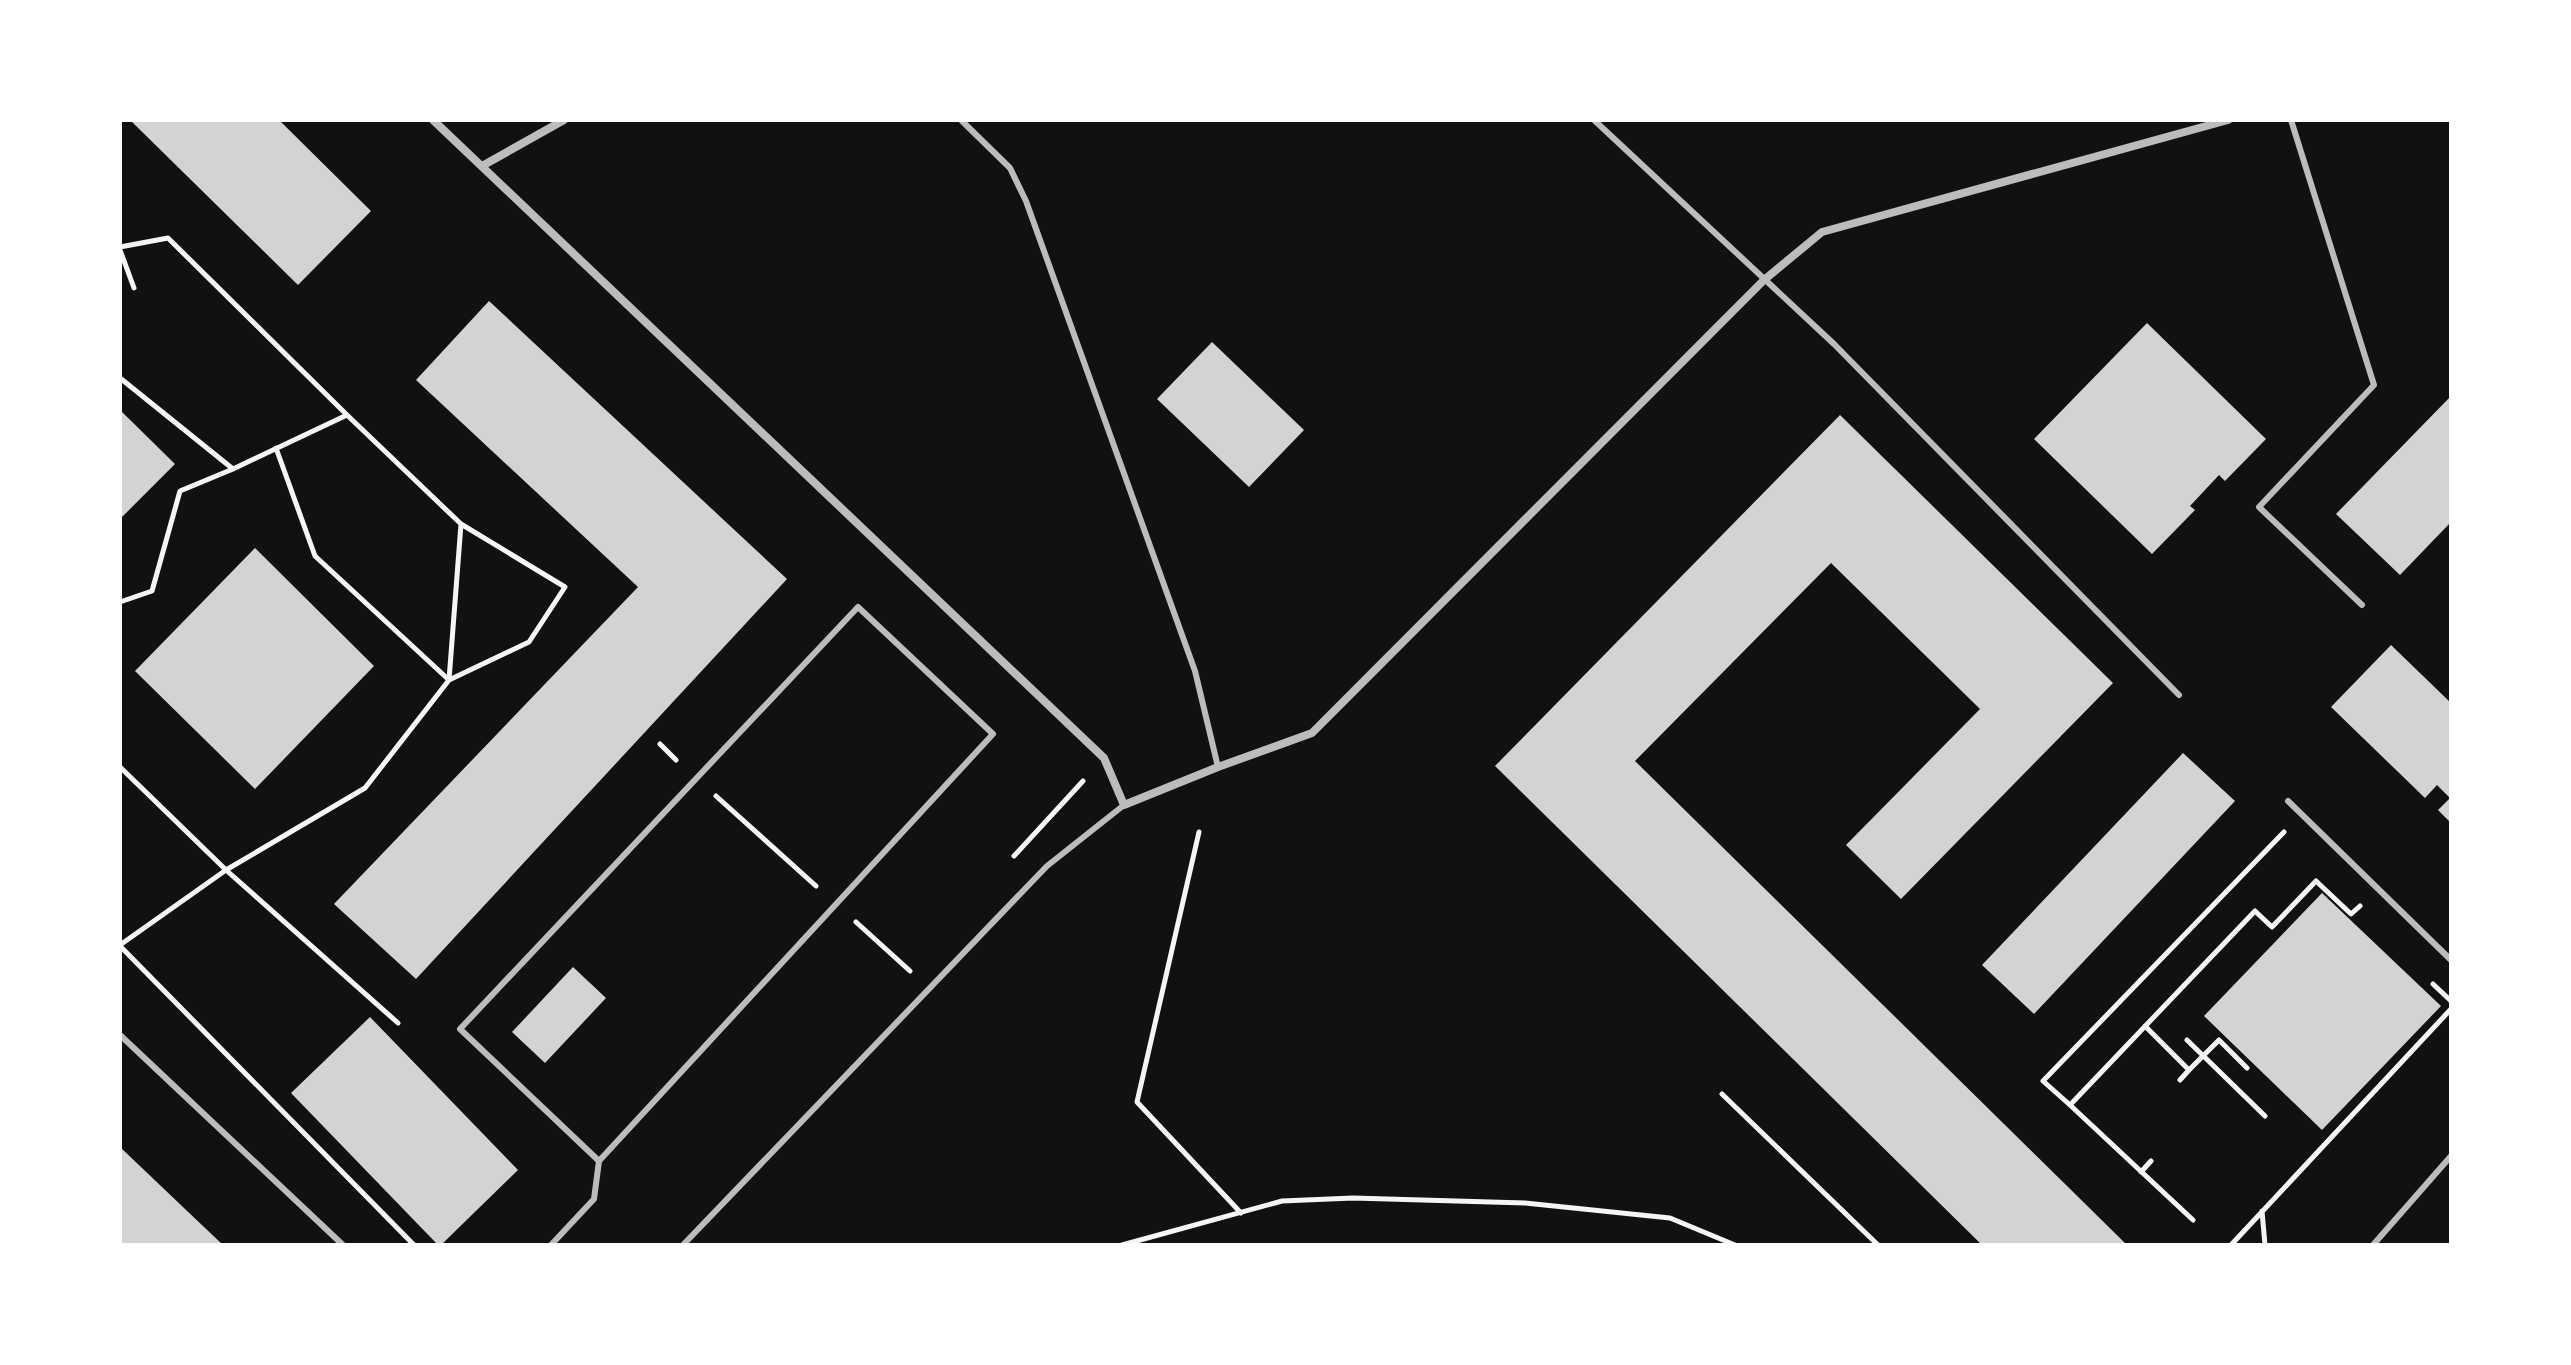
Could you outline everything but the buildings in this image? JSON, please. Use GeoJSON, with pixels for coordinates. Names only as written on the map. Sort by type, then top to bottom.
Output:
{"type":"FeatureCollection","features":[{"type":"Feature","properties":{"kind":"street"},"geometry":{"type":"LineString","coordinates":[[433,120],[1104,758],[1124,805],[1312,733],[1764,280],[1822,232],[2228,120]]}},
{"type":"Feature","properties":{"kind":"street"},"geometry":{"type":"LineString","coordinates":[[482,166],[564,120]]}},
{"type":"Feature","properties":{"kind":"lane"},"geometry":{"type":"LineString","coordinates":[[961,120],[1010,168],[1026,201],[1195,671],[1218,767]]}},
{"type":"Feature","properties":{"kind":"lane"},"geometry":{"type":"LineString","coordinates":[[1594,120],[1846,355],[2179,695]]}},
{"type":"Feature","properties":{"kind":"lane"},"geometry":{"type":"LineString","coordinates":[[2291,120],[2374,385],[2259,507],[2362,605]]}},
{"type":"Feature","properties":{"kind":"lane"},"geometry":{"type":"LineString","coordinates":[[551,1245],[594,1199],[599,1161],[993,734],[858,607],[460,1029],[599,1161]]}},
{"type":"Feature","properties":{"kind":"lane"},"geometry":{"type":"LineString","coordinates":[[2288,801],[2451,960]]}},
{"type":"Feature","properties":{"kind":"lane"},"geometry":{"type":"LineString","coordinates":[[683,1245],[1047,866],[1124,805]]}},
{"type":"Feature","properties":{"kind":"lane"},"geometry":{"type":"LineString","coordinates":[[120,1035],[343,1245]]}},
{"type":"Feature","properties":{"kind":"lane"},"geometry":{"type":"LineString","coordinates":[[2373,1245],[2451,1156]]}},
{"type":"Feature","properties":{"kind":"path"},"geometry":{"type":"LineString","coordinates":[[134,288],[120,248],[168,238],[461,524],[565,587],[529,642],[449,680],[365,788],[226,870],[120,946],[414,1245]]}},
{"type":"Feature","properties":{"kind":"path"},"geometry":{"type":"LineString","coordinates":[[120,378],[233,469]]}},
{"type":"Feature","properties":{"kind":"path"},"geometry":{"type":"LineString","coordinates":[[120,602],[152,591],[180,491],[347,415]]}},
{"type":"Feature","properties":{"kind":"path"},"geometry":{"type":"LineString","coordinates":[[276,448],[315,556],[449,680]]}},
{"type":"Feature","properties":{"kind":"path"},"geometry":{"type":"LineString","coordinates":[[449,680],[461,524]]}},
{"type":"Feature","properties":{"kind":"path"},"geometry":{"type":"LineString","coordinates":[[660,744],[910,971]]}},
{"type":"Feature","properties":{"kind":"path"},"geometry":{"type":"LineString","coordinates":[[120,767],[226,870],[398,1023]]}},
{"type":"Feature","properties":{"kind":"path"},"geometry":{"type":"LineString","coordinates":[[2193,1220],[2043,1081],[2286,830],[2297,840]]}},
{"type":"Feature","properties":{"kind":"path"},"geometry":{"type":"LineString","coordinates":[[1199,832],[1137,1102],[1241,1213]]}},
{"type":"Feature","properties":{"kind":"path"},"geometry":{"type":"LineString","coordinates":[[2070,1105],[2255,911],[2272,927],[2316,881],[2351,914],[2362,903],[2373,914]]}},
{"type":"Feature","properties":{"kind":"path"},"geometry":{"type":"LineString","coordinates":[[2231,1245],[2451,1009]]}},
{"type":"Feature","properties":{"kind":"path"},"geometry":{"type":"LineString","coordinates":[[2145,1026],[2189,1070]]}},
{"type":"Feature","properties":{"kind":"path"},"geometry":{"type":"LineString","coordinates":[[2187,1040],[2265,1116]]}},
{"type":"Feature","properties":{"kind":"path"},"geometry":{"type":"LineString","coordinates":[[2180,1080],[2219,1040],[2247,1068]]}},
{"type":"Feature","properties":{"kind":"path"},"geometry":{"type":"LineString","coordinates":[[1722,1094],[1878,1245]]}},
{"type":"Feature","properties":{"kind":"path"},"geometry":{"type":"LineString","coordinates":[[2141,1172],[2151,1161]]}},
{"type":"Feature","properties":{"kind":"path"},"geometry":{"type":"LineString","coordinates":[[1122,1245],[1282,1201],[1353,1198],[1525,1203],[1670,1218],[1735,1245]]}},
{"type":"Feature","properties":{"kind":"path"},"geometry":{"type":"LineString","coordinates":[[2262,1210],[2265,1245]]}}]}
